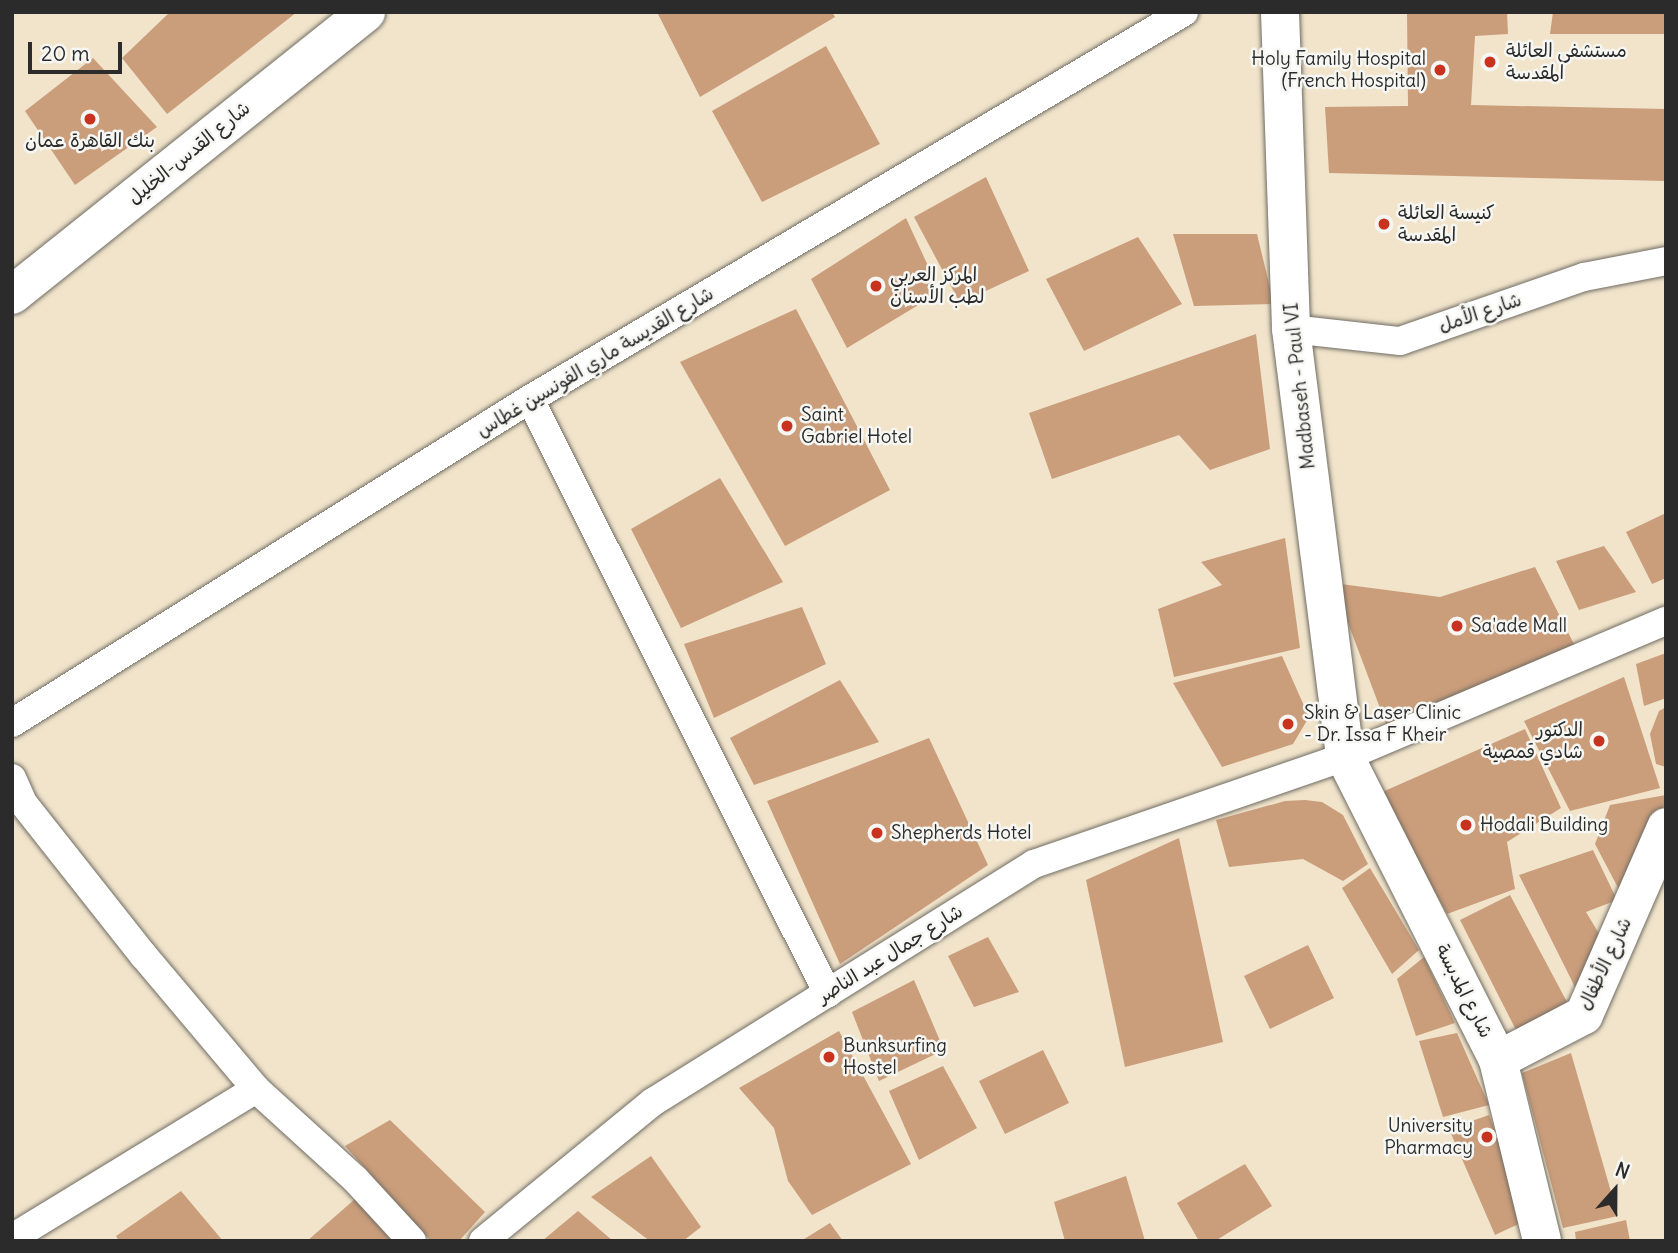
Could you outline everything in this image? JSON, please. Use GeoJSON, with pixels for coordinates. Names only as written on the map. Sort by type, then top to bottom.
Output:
{"type":"FeatureCollection","features":[{"type":"Feature","properties":{"kind":"street","name":"شارع القدس-الخليل"},"geometry":{"type":"LineString","coordinates":[[12,295],[366,12]]}},
{"type":"Feature","properties":{"kind":"street","name":"شارع القديسة ماري الفونسين غطاس"},"geometry":{"type":"LineString","coordinates":[[12,723],[530,399],[1184,12]]}},
{"type":"Feature","properties":{"kind":"street","name":"Madbaseh - Paul VI"},"geometry":{"type":"LineString","coordinates":[[1280,12],[1291,329],[1345,757]]}},
{"type":"Feature","properties":{"kind":"street","name":"شارع الأمل"},"geometry":{"type":"LineString","coordinates":[[1291,329],[1400,341],[1584,277],[1666,261]]}},
{"type":"Feature","properties":{"kind":"street"},"geometry":{"type":"LineString","coordinates":[[530,399],[828,994]]}},
{"type":"Feature","properties":{"kind":"street","name":"شارع جمال عبد الناصر"},"geometry":{"type":"LineString","coordinates":[[483,1241],[653,1102],[1034,864],[1345,757],[1666,621]]}},
{"type":"Feature","properties":{"kind":"street","name":"شارع المدبسة"},"geometry":{"type":"LineString","coordinates":[[1345,757],[1499,1060],[1542,1241]]}},
{"type":"Feature","properties":{"kind":"street"},"geometry":{"type":"LineString","coordinates":[[16,798],[256,1089],[355,1179],[412,1241]]}},
{"type":"Feature","properties":{"kind":"street","name":"شارع الأطفال"},"geometry":{"type":"LineString","coordinates":[[1499,1060],[1584,1016],[1666,827]]}},
{"type":"Feature","properties":{"kind":"street"},"geometry":{"type":"LineString","coordinates":[[12,1238],[256,1089]]}},
{"type":"Feature","properties":{"kind":"building"},"geometry":{"type":"Polygon","coordinates":[[[170,12],[297,12],[167,114],[122,58],[170,12]]]}},
{"type":"Feature","properties":{"kind":"building"},"geometry":{"type":"Polygon","coordinates":[[[657,12],[832,12],[835,17],[700,97],[657,12]]]}},
{"type":"Feature","properties":{"kind":"building","name":"Holy Family Hospital (French Hospital)"},"geometry":{"type":"Polygon","coordinates":[[[1407,12],[1507,12],[1508,34],[1475,36],[1471,105],[1666,109],[1666,181],[1329,173],[1325,107],[1408,106],[1407,12]]]}},
{"type":"Feature","properties":{"kind":"building"},"geometry":{"type":"Polygon","coordinates":[[[1553,12],[1666,12],[1666,34],[1550,34],[1553,12]]]}},
{"type":"Feature","properties":{"kind":"building"},"geometry":{"type":"Polygon","coordinates":[[[826,46],[880,144],[762,202],[712,111],[826,46]]]}},
{"type":"Feature","properties":{"kind":"building","name":"بنك القاهرة عمان"},"geometry":{"type":"Polygon","coordinates":[[[93,58],[157,127],[75,185],[25,111],[93,58]]]}},
{"type":"Feature","properties":{"kind":"building"},"geometry":{"type":"Polygon","coordinates":[[[986,177],[1029,271],[960,303],[914,217],[986,177]]]}},
{"type":"Feature","properties":{"kind":"building","name":"المركز العربي لطب الأسنان"},"geometry":{"type":"Polygon","coordinates":[[[906,218],[940,292],[847,348],[811,279],[906,218]]]}},
{"type":"Feature","properties":{"kind":"building"},"geometry":{"type":"Polygon","coordinates":[[[1173,234],[1257,234],[1274,304],[1194,306],[1173,234]]]}},
{"type":"Feature","properties":{"kind":"building"},"geometry":{"type":"Polygon","coordinates":[[[1138,237],[1182,304],[1084,351],[1046,279],[1138,237]]]}},
{"type":"Feature","properties":{"kind":"building","name":"Saint Gabriel Hotel"},"geometry":{"type":"Polygon","coordinates":[[[796,309],[890,490],[785,546],[680,362],[796,309]]]}},
{"type":"Feature","properties":{"kind":"building"},"geometry":{"type":"Polygon","coordinates":[[[1256,334],[1270,449],[1210,470],[1179,435],[1052,479],[1029,413],[1256,334]]]}},
{"type":"Feature","properties":{"kind":"building"},"geometry":{"type":"Polygon","coordinates":[[[720,478],[783,582],[681,628],[631,529],[720,478]]]}},
{"type":"Feature","properties":{"kind":"building"},"geometry":{"type":"Polygon","coordinates":[[[1666,513],[1666,578],[1652,584],[1626,532],[1666,513]]]}},
{"type":"Feature","properties":{"kind":"building"},"geometry":{"type":"Polygon","coordinates":[[[1285,538],[1300,648],[1174,677],[1158,609],[1222,585],[1201,562],[1285,538]]]}},
{"type":"Feature","properties":{"kind":"building"},"geometry":{"type":"Polygon","coordinates":[[[1604,546],[1636,592],[1579,610],[1556,561],[1604,546]]]}},
{"type":"Feature","properties":{"kind":"building","name":"Sa'ade Mall"},"geometry":{"type":"Polygon","coordinates":[[[1535,567],[1579,654],[1389,732],[1333,583],[1440,597],[1535,567]]]}},
{"type":"Feature","properties":{"kind":"building"},"geometry":{"type":"Polygon","coordinates":[[[802,607],[826,664],[714,718],[684,644],[802,607]]]}},
{"type":"Feature","properties":{"kind":"building"},"geometry":{"type":"Polygon","coordinates":[[[1666,653],[1666,698],[1644,706],[1636,664],[1666,653]]]}},
{"type":"Feature","properties":{"kind":"building"},"geometry":{"type":"Polygon","coordinates":[[[1282,656],[1309,717],[1293,744],[1222,767],[1173,683],[1282,656]]]}},
{"type":"Feature","properties":{"kind":"building"},"geometry":{"type":"Polygon","coordinates":[[[1624,677],[1660,788],[1570,811],[1524,721],[1624,677]]]}},
{"type":"Feature","properties":{"kind":"building"},"geometry":{"type":"Polygon","coordinates":[[[840,680],[879,742],[754,785],[730,738],[840,680]]]}},
{"type":"Feature","properties":{"kind":"building"},"geometry":{"type":"Polygon","coordinates":[[[1666,707],[1666,767],[1656,764],[1650,734],[1659,711],[1666,707]]]}},
{"type":"Feature","properties":{"kind":"building","name":"Hodali Building"},"geometry":{"type":"Polygon","coordinates":[[[1525,729],[1561,808],[1507,842],[1515,889],[1447,914],[1380,793],[1525,729]]]}},
{"type":"Feature","properties":{"kind":"building","name":"Shepherds Hotel"},"geometry":{"type":"Polygon","coordinates":[[[929,738],[988,865],[840,964],[767,801],[929,738]]]}},
{"type":"Feature","properties":{"kind":"building"},"geometry":{"type":"Polygon","coordinates":[[[1666,795],[1666,801],[1625,901],[1595,844],[1610,805],[1666,795]]]}},
{"type":"Feature","properties":{"kind":"building"},"geometry":{"type":"Polygon","coordinates":[[[1285,801],[1322,802],[1343,815],[1368,864],[1343,881],[1303,859],[1229,867],[1216,820],[1285,801]]]}},
{"type":"Feature","properties":{"kind":"building"},"geometry":{"type":"Polygon","coordinates":[[[1179,838],[1223,1042],[1125,1067],[1086,880],[1179,838]]]}},
{"type":"Feature","properties":{"kind":"building"},"geometry":{"type":"Polygon","coordinates":[[[1593,850],[1617,900],[1586,912],[1601,937],[1576,989],[1519,875],[1593,850]]]}},
{"type":"Feature","properties":{"kind":"building"},"geometry":{"type":"Polygon","coordinates":[[[1370,868],[1419,950],[1392,974],[1342,888],[1370,868]]]}},
{"type":"Feature","properties":{"kind":"building"},"geometry":{"type":"Polygon","coordinates":[[[1510,895],[1567,1002],[1516,1030],[1460,920],[1510,895]]]}},
{"type":"Feature","properties":{"kind":"building"},"geometry":{"type":"Polygon","coordinates":[[[988,937],[1019,992],[974,1007],[948,956],[988,937]]]}},
{"type":"Feature","properties":{"kind":"building"},"geometry":{"type":"Polygon","coordinates":[[[1308,945],[1334,998],[1270,1029],[1244,976],[1308,945]]]}},
{"type":"Feature","properties":{"kind":"building"},"geometry":{"type":"Polygon","coordinates":[[[1424,957],[1455,1023],[1416,1036],[1397,979],[1424,957]]]}},
{"type":"Feature","properties":{"kind":"building"},"geometry":{"type":"Polygon","coordinates":[[[914,980],[944,1050],[879,1081],[852,1012],[914,980]]]}},
{"type":"Feature","properties":{"kind":"building"},"geometry":{"type":"Polygon","coordinates":[[[839,1031],[911,1164],[812,1215],[788,1181],[774,1128],[739,1088],[839,1031]]]}},
{"type":"Feature","properties":{"kind":"building"},"geometry":{"type":"Polygon","coordinates":[[[1457,1033],[1489,1105],[1443,1117],[1419,1041],[1457,1033]]]}},
{"type":"Feature","properties":{"kind":"building"},"geometry":{"type":"Polygon","coordinates":[[[1043,1050],[1069,1103],[1005,1134],[979,1081],[1043,1050]]]}},
{"type":"Feature","properties":{"kind":"building"},"geometry":{"type":"Polygon","coordinates":[[[1571,1053],[1618,1216],[1563,1228],[1522,1073],[1571,1053]]]}},
{"type":"Feature","properties":{"kind":"building"},"geometry":{"type":"Polygon","coordinates":[[[943,1066],[977,1128],[919,1160],[889,1091],[943,1066]]]}},
{"type":"Feature","properties":{"kind":"building"},"geometry":{"type":"Polygon","coordinates":[[[1489,1115],[1529,1219],[1495,1235],[1449,1129],[1489,1115]]]}},
{"type":"Feature","properties":{"kind":"building"},"geometry":{"type":"Polygon","coordinates":[[[390,1120],[485,1212],[459,1241],[431,1241],[345,1146],[390,1120]]]}},
{"type":"Feature","properties":{"kind":"building"},"geometry":{"type":"Polygon","coordinates":[[[651,1156],[701,1227],[683,1241],[650,1241],[591,1197],[651,1156]]]}},
{"type":"Feature","properties":{"kind":"building"},"geometry":{"type":"Polygon","coordinates":[[[1245,1164],[1272,1206],[1215,1241],[1199,1241],[1177,1203],[1245,1164]]]}},
{"type":"Feature","properties":{"kind":"building"},"geometry":{"type":"Polygon","coordinates":[[[1126,1176],[1145,1241],[1065,1241],[1054,1202],[1126,1176]]]}},
{"type":"Feature","properties":{"kind":"building"},"geometry":{"type":"Polygon","coordinates":[[[181,1191],[223,1241],[119,1241],[116,1236],[181,1191]]]}},
{"type":"Feature","properties":{"kind":"building"},"geometry":{"type":"Polygon","coordinates":[[[355,1199],[392,1241],[307,1241],[355,1199]]]}},
{"type":"Feature","properties":{"kind":"building"},"geometry":{"type":"Polygon","coordinates":[[[578,1211],[613,1241],[542,1241],[578,1211]]]}},
{"type":"Feature","properties":{"kind":"building"},"geometry":{"type":"Polygon","coordinates":[[[1626,1220],[1630,1241],[1576,1241],[1575,1232],[1626,1220]]]}},
{"type":"Feature","properties":{"kind":"building"},"geometry":{"type":"Polygon","coordinates":[[[830,1223],[843,1241],[801,1241],[830,1223]]]}},
{"type":"Feature","properties":{"kind":"place","name":"مستشفى العائلة المقدسة"},"geometry":{"type":"Point","coordinates":[1490,62]}},
{"type":"Feature","properties":{"kind":"place","name":"Holy Family Hospital (French Hospital)"},"geometry":{"type":"Point","coordinates":[1440,70]}},
{"type":"Feature","properties":{"kind":"place","name":"بنك القاهرة عمان"},"geometry":{"type":"Point","coordinates":[90,119]}},
{"type":"Feature","properties":{"kind":"place","name":"كنيسة العائلة المقدسة"},"geometry":{"type":"Point","coordinates":[1384,224]}},
{"type":"Feature","properties":{"kind":"place","name":"المركز العربي لطب الأسنان"},"geometry":{"type":"Point","coordinates":[876,286]}},
{"type":"Feature","properties":{"kind":"place","name":"Saint Gabriel Hotel"},"geometry":{"type":"Point","coordinates":[787,426]}},
{"type":"Feature","properties":{"kind":"place","name":"Sa'ade Mall"},"geometry":{"type":"Point","coordinates":[1457,626]}},
{"type":"Feature","properties":{"kind":"place","name":"Skin & Laser Clinic - Dr. Issa F Kheir"},"geometry":{"type":"Point","coordinates":[1288,724]}},
{"type":"Feature","properties":{"kind":"place","name":"الدكتور شادي قمصية"},"geometry":{"type":"Point","coordinates":[1599,741]}},
{"type":"Feature","properties":{"kind":"place","name":"Hodali Building"},"geometry":{"type":"Point","coordinates":[1466,825]}},
{"type":"Feature","properties":{"kind":"place","name":"Shepherds Hotel"},"geometry":{"type":"Point","coordinates":[877,833]}},
{"type":"Feature","properties":{"kind":"place","name":"Bunksurfing Hostel"},"geometry":{"type":"Point","coordinates":[829,1057]}},
{"type":"Feature","properties":{"kind":"place","name":"University Pharmacy"},"geometry":{"type":"Point","coordinates":[1487,1137]}}]}
